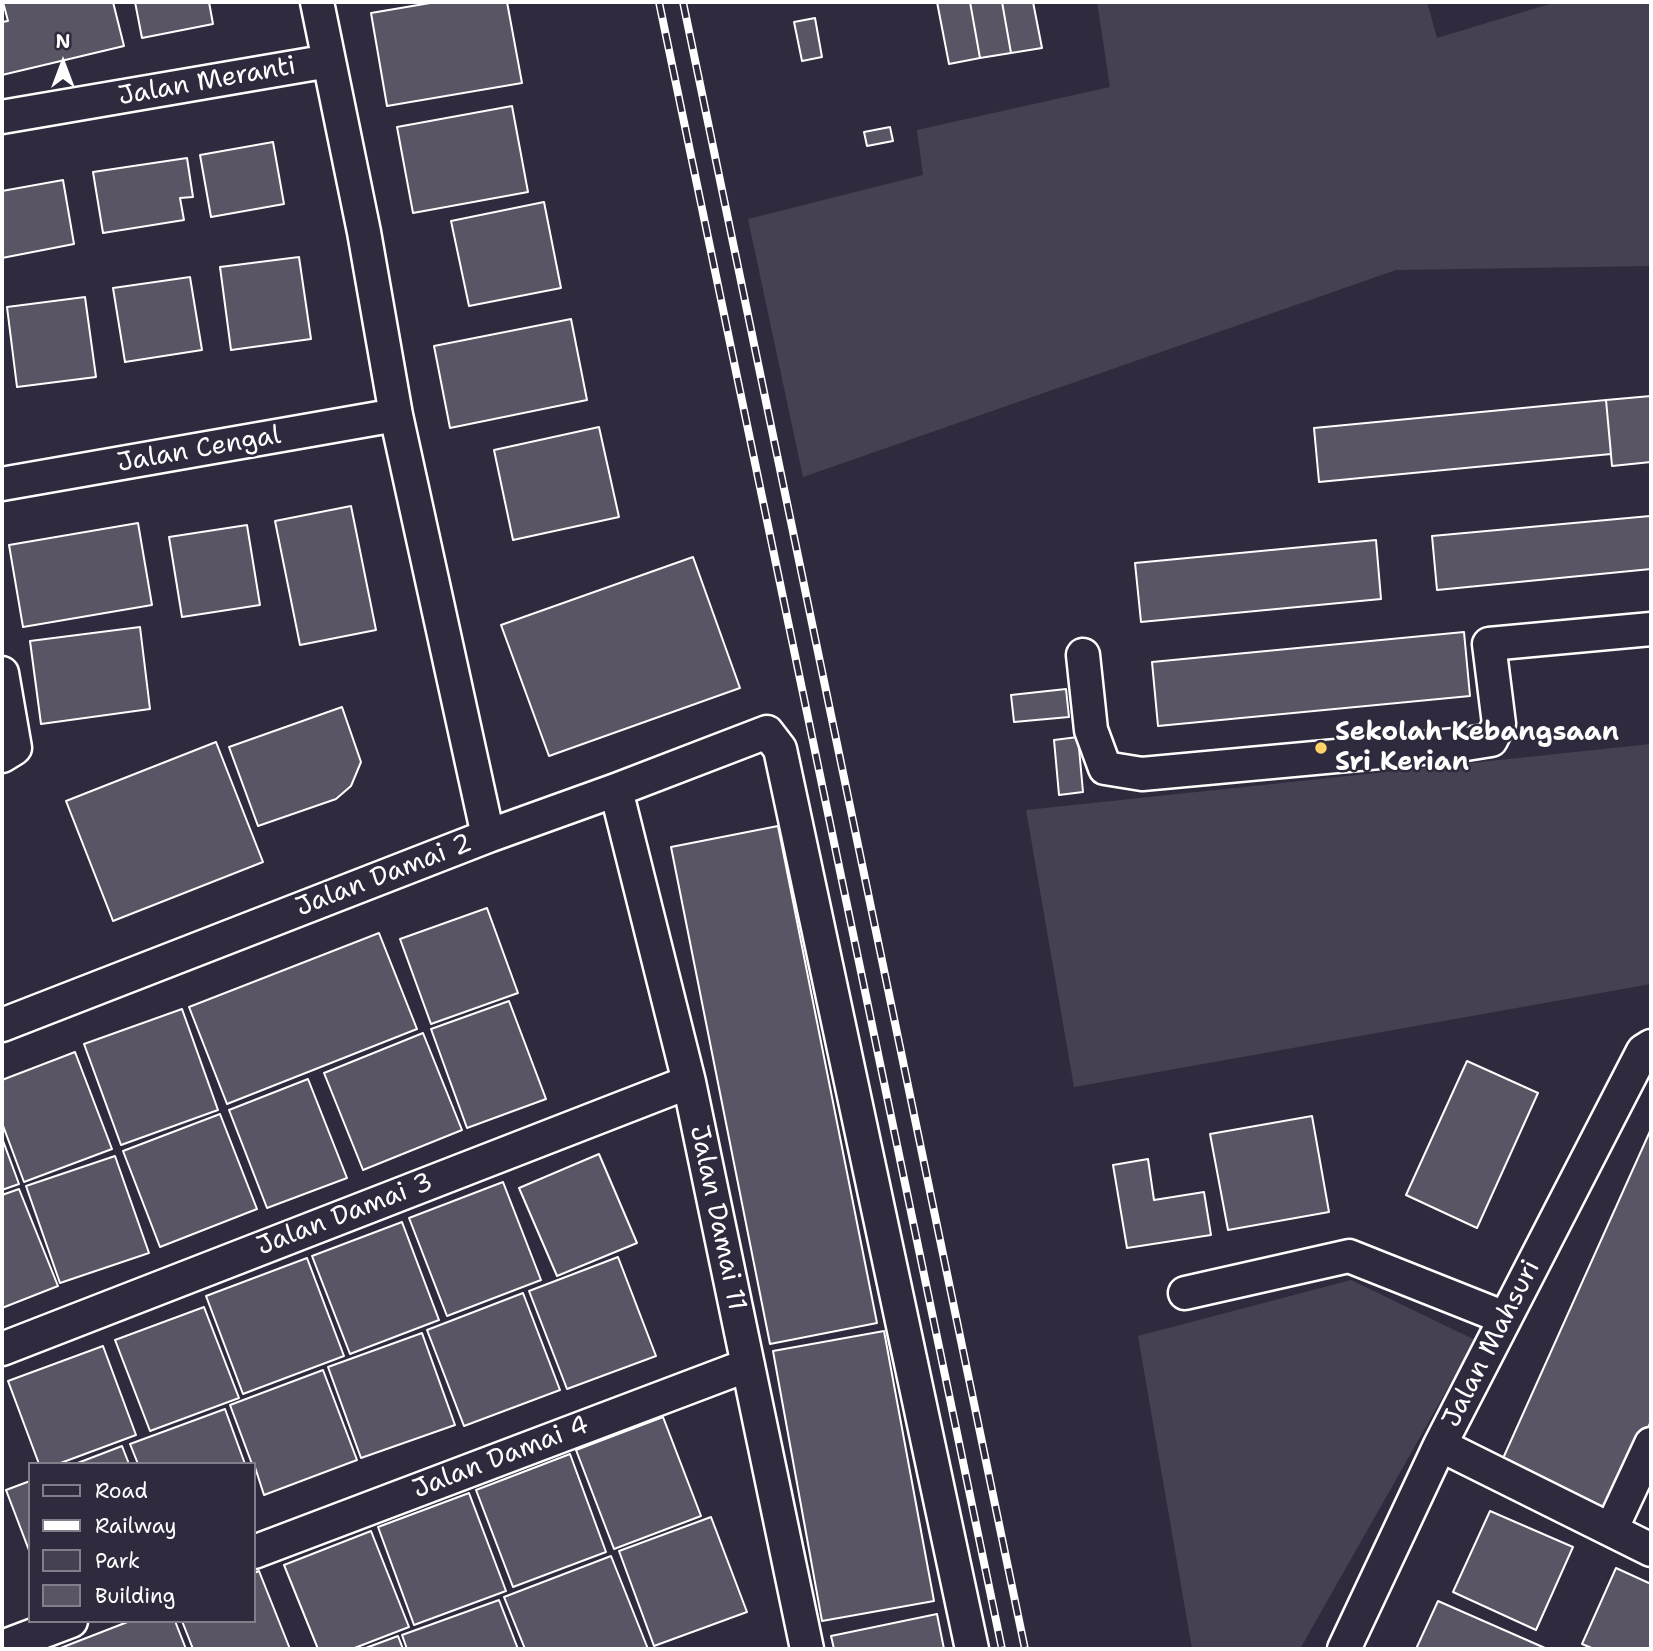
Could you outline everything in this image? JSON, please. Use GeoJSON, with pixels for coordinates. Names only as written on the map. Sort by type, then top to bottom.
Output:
{"type":"FeatureCollection","features":[{"type":"Feature","properties":{"kind":"street"},"geometry":{"type":"LineString","coordinates":[[317,2],[364,232],[396,415],[488,836]]}},
{"type":"Feature","properties":{"kind":"street","name":"Jalan Meranti"},"geometry":{"type":"LineString","coordinates":[[2,117],[329,61]]}},
{"type":"Feature","properties":{"kind":"street","name":"Jalan Cengal"},"geometry":{"type":"LineString","coordinates":[[2,484],[396,415]]}},
{"type":"Feature","properties":{"kind":"street"},"geometry":{"type":"LineString","coordinates":[[1083,655],[1091,730],[1105,768],[1142,775],[1491,740],[1499,724],[1489,644],[1651,629]]}},
{"type":"Feature","properties":{"kind":"street"},"geometry":{"type":"LineString","coordinates":[[2,673],[8,752]]}},
{"type":"Feature","properties":{"kind":"street","name":"Jalan Damai 2"},"geometry":{"type":"LineString","coordinates":[[2,1025],[488,836],[767,732],[779,749],[972,1649]]}},
{"type":"Feature","properties":{"kind":"street","name":"Jalan Damai 11"},"geometry":{"type":"LineString","coordinates":[[617,790],[688,1082],[748,1365],[799,1647]]}},
{"type":"Feature","properties":{"kind":"street","name":"Jalan Mahsuri"},"geometry":{"type":"LineString","coordinates":[[1344,1649],[1440,1445],[1643,1051],[1651,1046]]}},
{"type":"Feature","properties":{"kind":"street","name":"Jalan Damai 3"},"geometry":{"type":"LineString","coordinates":[[2,1349],[688,1082]]}},
{"type":"Feature","properties":{"kind":"street"},"geometry":{"type":"LineString","coordinates":[[1185,1293],[1349,1256],[1505,1318]]}},
{"type":"Feature","properties":{"kind":"street","name":"Jalan Damai 4"},"geometry":{"type":"LineString","coordinates":[[256,1551],[748,1365]]}},
{"type":"Feature","properties":{"kind":"street"},"geometry":{"type":"LineString","coordinates":[[1611,1530],[1651,1444]]}},
{"type":"Feature","properties":{"kind":"street"},"geometry":{"type":"LineString","coordinates":[[1440,1445],[1651,1550]]}},
{"type":"Feature","properties":{"kind":"street"},"geometry":{"type":"LineString","coordinates":[[2,1647],[66,1623]]}},
{"type":"Feature","properties":{"kind":"green space"},"geometry":{"type":"Polygon","coordinates":[[[1097,2],[1427,2],[1437,38],[1556,2],[1651,2],[1651,266],[1396,270],[803,477],[748,219],[923,175],[917,130],[1110,87],[1097,2]]]}},
{"type":"Feature","properties":{"kind":"green space"},"geometry":{"type":"Polygon","coordinates":[[[1651,744],[1651,984],[1074,1087],[1026,810],[1651,744]]]}},
{"type":"Feature","properties":{"kind":"green space"},"geometry":{"type":"Polygon","coordinates":[[[1351,1280],[1475,1340],[1300,1649],[1192,1649],[1138,1336],[1351,1280]]]}},
{"type":"Feature","properties":{"kind":"building"},"geometry":{"type":"Polygon","coordinates":[[[3,2],[113,2],[124,46],[2,75],[2,22],[8,21],[3,2]]]}},
{"type":"Feature","properties":{"kind":"building"},"geometry":{"type":"Polygon","coordinates":[[[135,2],[209,2],[213,24],[142,38],[135,2]]]}},
{"type":"Feature","properties":{"kind":"building"},"geometry":{"type":"Polygon","coordinates":[[[436,2],[507,2],[522,83],[387,106],[371,13],[436,2]]]}},
{"type":"Feature","properties":{"kind":"building"},"geometry":{"type":"Polygon","coordinates":[[[937,2],[970,2],[980,58],[949,64],[937,2]]]}},
{"type":"Feature","properties":{"kind":"building"},"geometry":{"type":"Polygon","coordinates":[[[970,2],[1002,2],[1011,53],[980,58],[970,2]]]}},
{"type":"Feature","properties":{"kind":"building"},"geometry":{"type":"Polygon","coordinates":[[[1002,2],[1033,2],[1042,48],[1011,53],[1002,2]]]}},
{"type":"Feature","properties":{"kind":"building"},"geometry":{"type":"Polygon","coordinates":[[[815,18],[822,57],[802,61],[794,22],[815,18]]]}},
{"type":"Feature","properties":{"kind":"building"},"geometry":{"type":"Polygon","coordinates":[[[512,106],[528,192],[413,213],[397,127],[512,106]]]}},
{"type":"Feature","properties":{"kind":"building"},"geometry":{"type":"Polygon","coordinates":[[[890,127],[893,141],[867,146],[864,132],[890,127]]]}},
{"type":"Feature","properties":{"kind":"building"},"geometry":{"type":"Polygon","coordinates":[[[273,142],[284,204],[211,217],[200,155],[273,142]]]}},
{"type":"Feature","properties":{"kind":"building"},"geometry":{"type":"Polygon","coordinates":[[[187,158],[193,197],[180,198],[184,220],[103,233],[93,172],[187,158]]]}},
{"type":"Feature","properties":{"kind":"building"},"geometry":{"type":"Polygon","coordinates":[[[63,180],[74,244],[2,258],[2,191],[63,180]]]}},
{"type":"Feature","properties":{"kind":"building"},"geometry":{"type":"Polygon","coordinates":[[[544,202],[561,288],[469,306],[451,221],[544,202]]]}},
{"type":"Feature","properties":{"kind":"building"},"geometry":{"type":"Polygon","coordinates":[[[299,257],[311,339],[231,350],[220,267],[299,257]]]}},
{"type":"Feature","properties":{"kind":"building"},"geometry":{"type":"Polygon","coordinates":[[[190,277],[202,350],[125,362],[113,288],[190,277]]]}},
{"type":"Feature","properties":{"kind":"building"},"geometry":{"type":"Polygon","coordinates":[[[85,297],[96,377],[17,387],[7,307],[85,297]]]}},
{"type":"Feature","properties":{"kind":"building"},"geometry":{"type":"Polygon","coordinates":[[[571,319],[587,400],[450,428],[434,346],[571,319]]]}},
{"type":"Feature","properties":{"kind":"building"},"geometry":{"type":"Polygon","coordinates":[[[1651,396],[1651,462],[1612,466],[1606,400],[1651,396]]]}},
{"type":"Feature","properties":{"kind":"building"},"geometry":{"type":"Polygon","coordinates":[[[1606,400],[1611,454],[1319,482],[1314,428],[1606,400]]]}},
{"type":"Feature","properties":{"kind":"building"},"geometry":{"type":"Polygon","coordinates":[[[599,427],[619,517],[513,540],[494,450],[599,427]]]}},
{"type":"Feature","properties":{"kind":"building"},"geometry":{"type":"Polygon","coordinates":[[[351,506],[376,630],[300,645],[275,521],[351,506]]]}},
{"type":"Feature","properties":{"kind":"building"},"geometry":{"type":"Polygon","coordinates":[[[1650,516],[1651,569],[1437,590],[1432,536],[1650,516]]]}},
{"type":"Feature","properties":{"kind":"building"},"geometry":{"type":"Polygon","coordinates":[[[138,523],[152,605],[23,627],[9,545],[138,523]]]}},
{"type":"Feature","properties":{"kind":"building"},"geometry":{"type":"Polygon","coordinates":[[[247,525],[260,605],[182,617],[169,537],[247,525]]]}},
{"type":"Feature","properties":{"kind":"building"},"geometry":{"type":"Polygon","coordinates":[[[1376,540],[1381,599],[1141,622],[1135,563],[1376,540]]]}},
{"type":"Feature","properties":{"kind":"building"},"geometry":{"type":"Polygon","coordinates":[[[693,557],[740,688],[549,756],[501,625],[693,557]]]}},
{"type":"Feature","properties":{"kind":"building"},"geometry":{"type":"Polygon","coordinates":[[[140,627],[150,709],[41,724],[30,641],[140,627]]]}},
{"type":"Feature","properties":{"kind":"building"},"geometry":{"type":"Polygon","coordinates":[[[1464,632],[1470,696],[1158,726],[1152,662],[1464,632]]]}},
{"type":"Feature","properties":{"kind":"building"},"geometry":{"type":"Polygon","coordinates":[[[1066,689],[1069,717],[1014,722],[1011,695],[1066,689]]]}},
{"type":"Feature","properties":{"kind":"building"},"geometry":{"type":"Polygon","coordinates":[[[342,707],[361,762],[351,786],[336,799],[258,826],[229,747],[342,707]]]}},
{"type":"Feature","properties":{"kind":"building"},"geometry":{"type":"Polygon","coordinates":[[[1078,737],[1083,792],[1059,795],[1054,740],[1078,737]]]}},
{"type":"Feature","properties":{"kind":"building"},"geometry":{"type":"Polygon","coordinates":[[[216,742],[263,862],[113,921],[66,801],[216,742]]]}},
{"type":"Feature","properties":{"kind":"building"},"geometry":{"type":"Polygon","coordinates":[[[778,826],[877,1323],[770,1344],[671,847],[778,826]]]}},
{"type":"Feature","properties":{"kind":"building"},"geometry":{"type":"Polygon","coordinates":[[[487,908],[518,993],[431,1024],[400,939],[487,908]]]}},
{"type":"Feature","properties":{"kind":"building"},"geometry":{"type":"Polygon","coordinates":[[[379,933],[417,1029],[227,1104],[189,1007],[379,933]]]}},
{"type":"Feature","properties":{"kind":"building"},"geometry":{"type":"Polygon","coordinates":[[[509,1001],[546,1099],[467,1128],[431,1029],[509,1001]]]}},
{"type":"Feature","properties":{"kind":"building"},"geometry":{"type":"Polygon","coordinates":[[[182,1009],[218,1110],[121,1145],[84,1044],[182,1009]]]}},
{"type":"Feature","properties":{"kind":"building"},"geometry":{"type":"Polygon","coordinates":[[[423,1033],[462,1130],[363,1170],[324,1073],[423,1033]]]}},
{"type":"Feature","properties":{"kind":"building"},"geometry":{"type":"Polygon","coordinates":[[[75,1052],[112,1149],[24,1182],[2,1123],[2,1080],[75,1052]]]}},
{"type":"Feature","properties":{"kind":"building"},"geometry":{"type":"Polygon","coordinates":[[[1467,1061],[1538,1093],[1477,1228],[1406,1195],[1467,1061]]]}},
{"type":"Feature","properties":{"kind":"building"},"geometry":{"type":"Polygon","coordinates":[[[308,1079],[347,1178],[267,1208],[229,1110],[308,1079]]]}},
{"type":"Feature","properties":{"kind":"building"},"geometry":{"type":"Polygon","coordinates":[[[220,1114],[257,1209],[160,1247],[123,1151],[220,1114]]]}},
{"type":"Feature","properties":{"kind":"building"},"geometry":{"type":"Polygon","coordinates":[[[1312,1116],[1329,1212],[1228,1230],[1210,1134],[1312,1116]]]}},
{"type":"Feature","properties":{"kind":"building"},"geometry":{"type":"Polygon","coordinates":[[[1651,1129],[1651,1421],[1610,1513],[1500,1465],[1651,1129]]]}},
{"type":"Feature","properties":{"kind":"building"},"geometry":{"type":"Polygon","coordinates":[[[2,1138],[19,1184],[2,1190],[2,1138]]]}},
{"type":"Feature","properties":{"kind":"building"},"geometry":{"type":"Polygon","coordinates":[[[599,1154],[637,1243],[557,1276],[519,1188],[599,1154]]]}},
{"type":"Feature","properties":{"kind":"building"},"geometry":{"type":"Polygon","coordinates":[[[115,1156],[149,1253],[60,1283],[26,1186],[115,1156]]]}},
{"type":"Feature","properties":{"kind":"building"},"geometry":{"type":"Polygon","coordinates":[[[1148,1159],[1154,1200],[1204,1192],[1211,1235],[1127,1248],[1113,1165],[1148,1159]]]}},
{"type":"Feature","properties":{"kind":"building"},"geometry":{"type":"Polygon","coordinates":[[[503,1182],[541,1280],[447,1316],[409,1218],[503,1182]]]}},
{"type":"Feature","properties":{"kind":"building"},"geometry":{"type":"Polygon","coordinates":[[[19,1189],[58,1286],[2,1308],[2,1195],[19,1189]]]}},
{"type":"Feature","properties":{"kind":"building"},"geometry":{"type":"Polygon","coordinates":[[[402,1222],[439,1320],[350,1354],[312,1256],[402,1222]]]}},
{"type":"Feature","properties":{"kind":"building"},"geometry":{"type":"Polygon","coordinates":[[[618,1257],[656,1356],[567,1389],[529,1291],[618,1257]]]}},
{"type":"Feature","properties":{"kind":"building"},"geometry":{"type":"Polygon","coordinates":[[[307,1258],[344,1356],[243,1394],[206,1296],[307,1258]]]}},
{"type":"Feature","properties":{"kind":"building"},"geometry":{"type":"Polygon","coordinates":[[[523,1293],[560,1390],[464,1426],[427,1330],[523,1293]]]}},
{"type":"Feature","properties":{"kind":"building"},"geometry":{"type":"Polygon","coordinates":[[[204,1307],[239,1398],[150,1431],[115,1340],[204,1307]]]}},
{"type":"Feature","properties":{"kind":"building"},"geometry":{"type":"Polygon","coordinates":[[[884,1331],[934,1601],[822,1621],[773,1351],[884,1331]]]}},
{"type":"Feature","properties":{"kind":"building"},"geometry":{"type":"Polygon","coordinates":[[[422,1333],[455,1425],[361,1458],[328,1367],[422,1333]]]}},
{"type":"Feature","properties":{"kind":"building"},"geometry":{"type":"Polygon","coordinates":[[[103,1346],[136,1435],[63,1462],[38,1462],[8,1381],[103,1346]]]}},
{"type":"Feature","properties":{"kind":"building"},"geometry":{"type":"Polygon","coordinates":[[[323,1370],[357,1460],[264,1495],[256,1462],[251,1462],[230,1405],[323,1370]]]}},
{"type":"Feature","properties":{"kind":"building"},"geometry":{"type":"Polygon","coordinates":[[[225,1409],[244,1462],[137,1462],[130,1444],[225,1409]]]}},
{"type":"Feature","properties":{"kind":"building"},"geometry":{"type":"Polygon","coordinates":[[[663,1417],[701,1516],[614,1549],[576,1450],[663,1417]]]}},
{"type":"Feature","properties":{"kind":"building"},"geometry":{"type":"Polygon","coordinates":[[[122,1446],[128,1462],[80,1462],[122,1446]]]}},
{"type":"Feature","properties":{"kind":"building"},"geometry":{"type":"Polygon","coordinates":[[[570,1454],[606,1552],[513,1587],[476,1490],[570,1454]]]}},
{"type":"Feature","properties":{"kind":"building"},"geometry":{"type":"Polygon","coordinates":[[[28,1482],[28,1548],[6,1490],[28,1482]]]}},
{"type":"Feature","properties":{"kind":"building"},"geometry":{"type":"Polygon","coordinates":[[[469,1493],[506,1591],[414,1625],[378,1527],[469,1493]]]}},
{"type":"Feature","properties":{"kind":"building"},"geometry":{"type":"Polygon","coordinates":[[[1490,1511],[1573,1547],[1536,1630],[1453,1592],[1490,1511]]]}},
{"type":"Feature","properties":{"kind":"building"},"geometry":{"type":"Polygon","coordinates":[[[711,1517],[747,1612],[654,1646],[619,1551],[711,1517]]]}},
{"type":"Feature","properties":{"kind":"building"},"geometry":{"type":"Polygon","coordinates":[[[371,1531],[409,1627],[352,1649],[318,1649],[284,1565],[371,1531]]]}},
{"type":"Feature","properties":{"kind":"building"},"geometry":{"type":"Polygon","coordinates":[[[611,1556],[648,1649],[525,1649],[504,1597],[611,1556]]]}},
{"type":"Feature","properties":{"kind":"building"},"geometry":{"type":"Polygon","coordinates":[[[1616,1568],[1651,1584],[1651,1649],[1594,1649],[1582,1644],[1616,1568]]]}},
{"type":"Feature","properties":{"kind":"building"},"geometry":{"type":"Polygon","coordinates":[[[259,1571],[290,1649],[193,1649],[183,1623],[256,1623],[256,1572],[259,1571]]]}},
{"type":"Feature","properties":{"kind":"building"},"geometry":{"type":"Polygon","coordinates":[[[499,1600],[518,1649],[407,1649],[402,1635],[499,1600]]]}},
{"type":"Feature","properties":{"kind":"building"},"geometry":{"type":"Polygon","coordinates":[[[1438,1601],[1545,1648],[1416,1649],[1438,1601]]]}},
{"type":"Feature","properties":{"kind":"building"},"geometry":{"type":"Polygon","coordinates":[[[937,1614],[944,1649],[834,1649],[831,1636],[937,1614]]]}},
{"type":"Feature","properties":{"kind":"building"},"geometry":{"type":"Polygon","coordinates":[[[125,1623],[176,1623],[186,1649],[58,1649],[125,1623]]]}},
{"type":"Feature","properties":{"kind":"building"},"geometry":{"type":"Polygon","coordinates":[[[398,1636],[403,1649],[363,1649],[398,1636]]]}},
{"type":"Feature","properties":{"kind":"railway"},"geometry":{"type":"LineString","coordinates":[[659,2],[1002,1649]]}},
{"type":"Feature","properties":{"kind":"railway"},"geometry":{"type":"LineString","coordinates":[[683,2],[1025,1649]]}},
{"type":"Feature","properties":{"kind":"place","name":"Sekolah Kebangsaan Sri Kerian"},"geometry":{"type":"Point","coordinates":[1321,748]}}]}
